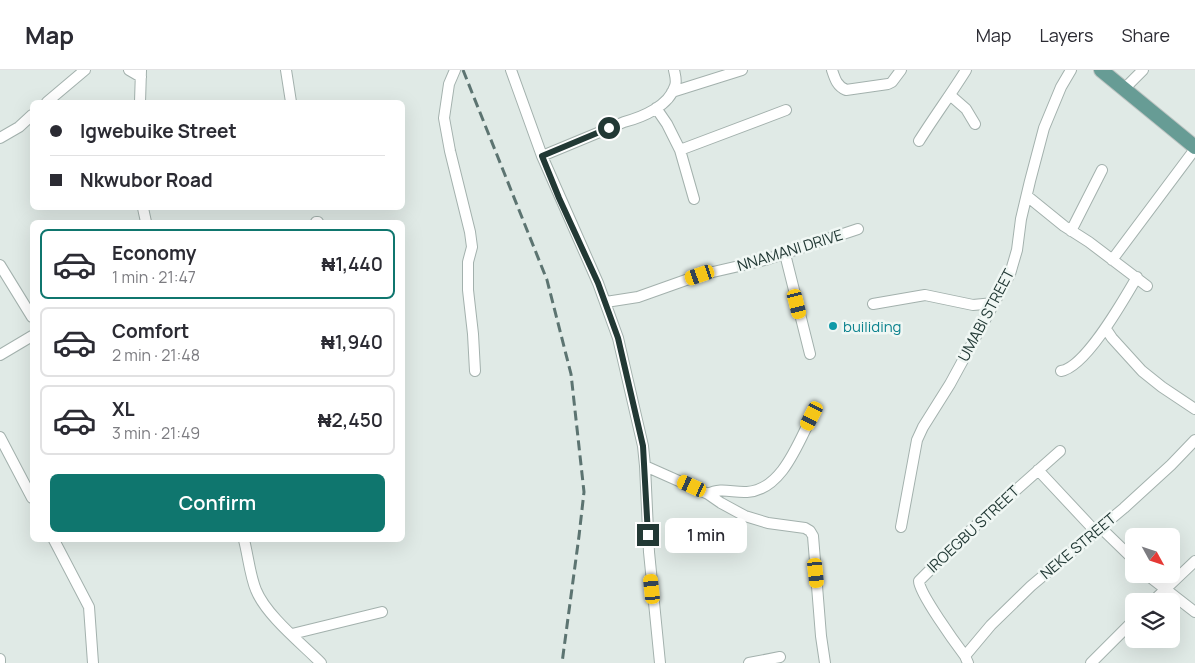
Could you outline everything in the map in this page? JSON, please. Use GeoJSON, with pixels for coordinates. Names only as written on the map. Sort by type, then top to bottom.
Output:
{"type":"FeatureCollection","features":[{"type":"Feature","properties":{"kind":"main road"},"geometry":{"type":"LineString","coordinates":[[1101,70],[1195,148]]}},
{"type":"Feature","properties":{"kind":"street"},"geometry":{"type":"LineString","coordinates":[[49,100],[85,70]]}},
{"type":"Feature","properties":{"kind":"street"},"geometry":{"type":"LineString","coordinates":[[129,70],[141,74],[140,100]]}},
{"type":"Feature","properties":{"kind":"street"},"geometry":{"type":"LineString","coordinates":[[286,70],[291,100]]}},
{"type":"Feature","properties":{"kind":"street"},"geometry":{"type":"LineString","coordinates":[[456,70],[449,84],[444,118],[472,246],[468,262],[468,290],[476,371]]}},
{"type":"Feature","properties":{"kind":"street"},"geometry":{"type":"LineString","coordinates":[[512,70],[542,156],[606,302],[624,363],[643,446],[649,552],[660,663]]}},
{"type":"Feature","properties":{"kind":"street"},"geometry":{"type":"LineString","coordinates":[[542,156],[635,119],[669,100],[676,85],[674,70]]}},
{"type":"Feature","properties":{"kind":"street"},"geometry":{"type":"LineString","coordinates":[[672,92],[742,70]]}},
{"type":"Feature","properties":{"kind":"street"},"geometry":{"type":"LineString","coordinates":[[832,70],[837,84],[840,88],[846,90],[888,84],[892,82],[901,70]]}},
{"type":"Feature","properties":{"kind":"street"},"geometry":{"type":"LineString","coordinates":[[919,141],[966,70]]}},
{"type":"Feature","properties":{"kind":"street","name":"UMABI STREET"},"geometry":{"type":"LineString","coordinates":[[901,527],[913,456],[923,427],[950,384],[1010,274],[1044,128],[1061,87],[1071,70]]}},
{"type":"Feature","properties":{"kind":"street"},"geometry":{"type":"LineString","coordinates":[[1124,89],[1143,70]]}},
{"type":"Feature","properties":{"kind":"street"},"geometry":{"type":"LineString","coordinates":[[950,95],[966,109],[975,124]]}},
{"type":"Feature","properties":{"kind":"street"},"geometry":{"type":"LineString","coordinates":[[656,108],[667,124],[680,150],[694,199]]}},
{"type":"Feature","properties":{"kind":"street"},"geometry":{"type":"LineString","coordinates":[[680,150],[786,110]]}},
{"type":"Feature","properties":{"kind":"street"},"geometry":{"type":"LineString","coordinates":[[0,138],[19,127],[30,118]]}},
{"type":"Feature","properties":{"kind":"street"},"geometry":{"type":"LineString","coordinates":[[1112,260],[1195,148]]}},
{"type":"Feature","properties":{"kind":"street"},"geometry":{"type":"LineString","coordinates":[[1071,231],[1102,170]]}},
{"type":"Feature","properties":{"kind":"street"},"geometry":{"type":"LineString","coordinates":[[1027,196],[1071,231],[1147,286]]}},
{"type":"Feature","properties":{"kind":"street","name":"NNAMANI DRIVE"},"geometry":{"type":"LineString","coordinates":[[606,302],[638,297],[700,275],[765,260],[858,229]]}},
{"type":"Feature","properties":{"kind":"street"},"geometry":{"type":"LineString","coordinates":[[785,254],[810,354]]}},
{"type":"Feature","properties":{"kind":"street"},"geometry":{"type":"LineString","coordinates":[[0,265],[30,314]]}},
{"type":"Feature","properties":{"kind":"street"},"geometry":{"type":"LineString","coordinates":[[1061,371],[1072,367],[1078,362],[1106,329],[1137,277]]}},
{"type":"Feature","properties":{"kind":"street"},"geometry":{"type":"LineString","coordinates":[[873,304],[924,295],[973,305],[994,304]]}},
{"type":"Feature","properties":{"kind":"street"},"geometry":{"type":"LineString","coordinates":[[1106,329],[1142,371],[1162,388],[1195,408]]}},
{"type":"Feature","properties":{"kind":"street"},"geometry":{"type":"LineString","coordinates":[[0,355],[30,337]]}},
{"type":"Feature","properties":{"kind":"street"},"geometry":{"type":"LineString","coordinates":[[708,494],[719,490],[744,493],[756,491],[775,480],[793,452],[812,416]]}},
{"type":"Feature","properties":{"kind":"street"},"geometry":{"type":"LineString","coordinates":[[0,438],[30,494]]}},
{"type":"Feature","properties":{"kind":"street","name":"NEKE STREET"},"geometry":{"type":"LineString","coordinates":[[967,660],[992,625],[1031,586],[1098,530],[1171,465],[1195,440]]}},
{"type":"Feature","properties":{"kind":"street"},"geometry":{"type":"LineString","coordinates":[[1060,451],[1038,470],[1098,530],[1125,552]]}},
{"type":"Feature","properties":{"kind":"street"},"geometry":{"type":"LineString","coordinates":[[645,466],[708,494],[745,516],[768,523],[805,528],[810,531],[813,536],[818,606],[825,663]]}},
{"type":"Feature","properties":{"kind":"street","name":"IROEGBU STREET"},"geometry":{"type":"LineString","coordinates":[[967,660],[940,620],[919,585],[919,581],[963,537],[1038,470]]}},
{"type":"Feature","properties":{"kind":"street"},"geometry":{"type":"LineString","coordinates":[[55,542],[90,611],[93,663]]}},
{"type":"Feature","properties":{"kind":"street"},"geometry":{"type":"LineString","coordinates":[[244,542],[255,589],[272,614],[321,663]]}},
{"type":"Feature","properties":{"kind":"street"},"geometry":{"type":"LineString","coordinates":[[1162,593],[1195,561]]}},
{"type":"Feature","properties":{"kind":"street"},"geometry":{"type":"LineString","coordinates":[[1157,583],[1195,612]]}},
{"type":"Feature","properties":{"kind":"street"},"geometry":{"type":"LineString","coordinates":[[292,634],[382,612]]}},
{"type":"Feature","properties":{"kind":"street"},"geometry":{"type":"LineString","coordinates":[[1091,663],[1125,629]]}},
{"type":"Feature","properties":{"kind":"street"},"geometry":{"type":"LineString","coordinates":[[748,663],[780,657]]}},
{"type":"Feature","properties":{"kind":"railway"},"geometry":{"type":"LineString","coordinates":[[463,70],[547,280],[571,374],[584,492],[562,663]]}},
{"type":"Feature","properties":{"kind":"place","name":"builiding"},"geometry":{"type":"Point","coordinates":[833,326]}},
{"type":"Feature","properties":{"kind":"route"},"geometry":{"type":"LineString","coordinates":[[609,128],[542,156],[598,283],[618,338],[643,446],[648,535]]}}]}
